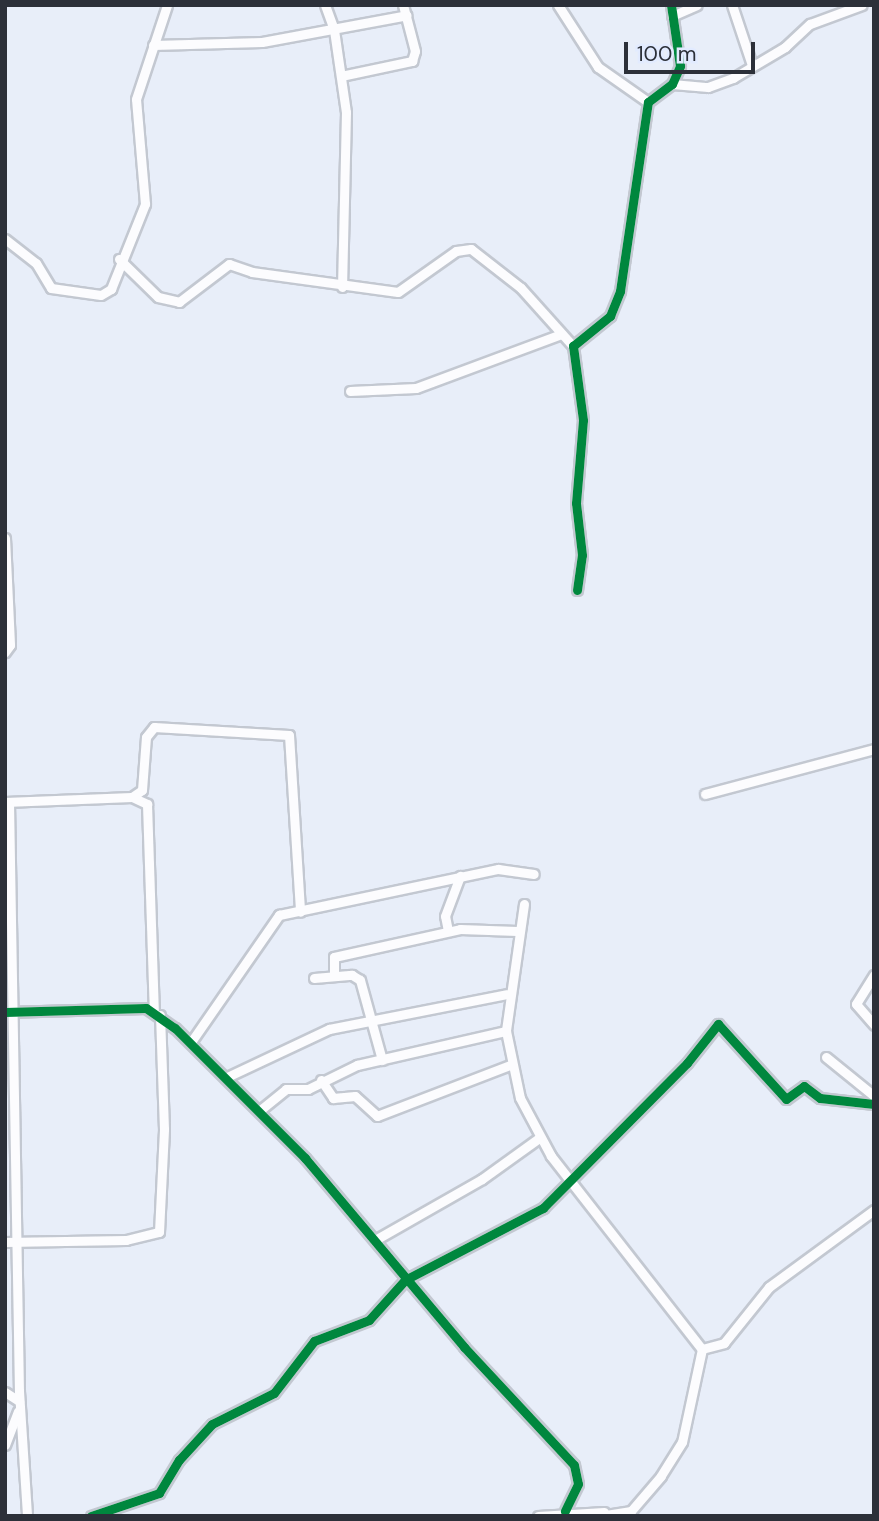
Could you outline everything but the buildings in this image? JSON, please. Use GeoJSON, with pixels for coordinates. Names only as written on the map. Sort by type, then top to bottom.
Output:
{"type":"FeatureCollection","features":[{"type":"Feature","properties":{"kind":"street"},"geometry":{"type":"LineString","coordinates":[[5,239],[36,263],[55,290],[108,293],[119,259],[145,204],[134,119],[153,45],[167,5]]}},
{"type":"Feature","properties":{"kind":"street"},"geometry":{"type":"LineString","coordinates":[[325,5],[334,30],[346,112],[342,287]]}},
{"type":"Feature","properties":{"kind":"street"},"geometry":{"type":"LineString","coordinates":[[558,5],[598,67],[648,102]]}},
{"type":"Feature","properties":{"kind":"street"},"geometry":{"type":"LineString","coordinates":[[573,346],[610,316],[620,291],[648,102],[672,84],[680,66],[670,5]]}},
{"type":"Feature","properties":{"kind":"street"},"geometry":{"type":"LineString","coordinates":[[672,16],[697,5]]}},
{"type":"Feature","properties":{"kind":"street"},"geometry":{"type":"LineString","coordinates":[[732,5],[752,65]]}},
{"type":"Feature","properties":{"kind":"street"},"geometry":{"type":"LineString","coordinates":[[672,84],[708,87],[752,65],[810,24],[862,5]]}},
{"type":"Feature","properties":{"kind":"street"},"geometry":{"type":"LineString","coordinates":[[153,45],[245,44],[334,30],[405,10],[415,51],[412,61],[341,76]]}},
{"type":"Feature","properties":{"kind":"street"},"geometry":{"type":"LineString","coordinates":[[119,259],[158,298],[169,302],[188,299],[229,264],[342,287],[407,290],[456,251],[471,249],[521,288],[573,346],[583,420],[576,503],[582,555],[577,590]]}},
{"type":"Feature","properties":{"kind":"street"},"geometry":{"type":"LineString","coordinates":[[350,391],[416,388],[561,334]]}},
{"type":"Feature","properties":{"kind":"street"},"geometry":{"type":"LineString","coordinates":[[5,538],[10,645],[5,652]]}},
{"type":"Feature","properties":{"kind":"street"},"geometry":{"type":"LineString","coordinates":[[27,1516],[19,1404],[17,1242],[9,1011],[7,802],[132,797],[142,790],[146,737],[154,727],[289,735],[300,912]]}},
{"type":"Feature","properties":{"kind":"street"},"geometry":{"type":"LineString","coordinates":[[705,794],[874,749]]}},
{"type":"Feature","properties":{"kind":"street"},"geometry":{"type":"LineString","coordinates":[[5,1242],[126,1240],[159,1232],[164,1129],[148,810],[132,797]]}},
{"type":"Feature","properties":{"kind":"street"},"geometry":{"type":"LineString","coordinates":[[191,1042],[268,926],[279,915],[498,869],[534,874]]}},
{"type":"Feature","properties":{"kind":"street"},"geometry":{"type":"LineString","coordinates":[[447,931],[446,913],[460,876]]}},
{"type":"Feature","properties":{"kind":"street"},"geometry":{"type":"LineString","coordinates":[[524,904],[507,994],[506,1031],[510,1065],[540,1138],[570,1181],[702,1349]]}},
{"type":"Feature","properties":{"kind":"street"},"geometry":{"type":"LineString","coordinates":[[334,975],[334,957],[447,931],[517,931]]}},
{"type":"Feature","properties":{"kind":"street"},"geometry":{"type":"LineString","coordinates":[[874,975],[856,1004],[874,1025]]}},
{"type":"Feature","properties":{"kind":"street"},"geometry":{"type":"LineString","coordinates":[[314,978],[357,976],[382,1059]]}},
{"type":"Feature","properties":{"kind":"street"},"geometry":{"type":"LineString","coordinates":[[227,1077],[306,1037],[371,1020],[507,994]]}},
{"type":"Feature","properties":{"kind":"street"},"geometry":{"type":"LineString","coordinates":[[9,1011],[157,1013],[191,1042],[259,1111],[375,1240],[405,1280],[574,1465],[578,1484],[565,1511]]}},
{"type":"Feature","properties":{"kind":"street"},"geometry":{"type":"LineString","coordinates":[[91,1516],[159,1493],[179,1460],[212,1424],[274,1394],[314,1341],[369,1320],[405,1280],[526,1221],[570,1181],[720,1023],[786,1099],[804,1086],[820,1098],[874,1104]]}},
{"type":"Feature","properties":{"kind":"street"},"geometry":{"type":"LineString","coordinates":[[259,1111],[286,1089],[308,1089],[321,1080],[382,1059],[506,1031]]}},
{"type":"Feature","properties":{"kind":"street"},"geometry":{"type":"LineString","coordinates":[[826,1057],[874,1096]]}},
{"type":"Feature","properties":{"kind":"street"},"geometry":{"type":"LineString","coordinates":[[321,1080],[333,1098],[355,1096],[377,1116],[510,1065]]}},
{"type":"Feature","properties":{"kind":"street"},"geometry":{"type":"LineString","coordinates":[[375,1240],[482,1179],[540,1138]]}},
{"type":"Feature","properties":{"kind":"street"},"geometry":{"type":"LineString","coordinates":[[702,1349],[724,1343],[769,1287],[874,1210]]}},
{"type":"Feature","properties":{"kind":"street"},"geometry":{"type":"LineString","coordinates":[[538,1516],[565,1511],[621,1514],[637,1507],[682,1442],[702,1349]]}},
{"type":"Feature","properties":{"kind":"street"},"geometry":{"type":"LineString","coordinates":[[5,1392],[19,1404]]}},
{"type":"Feature","properties":{"kind":"street"},"geometry":{"type":"LineString","coordinates":[[5,1445],[19,1404]]}},
{"type":"Feature","properties":{"kind":"cycle path"},"geometry":{"type":"LineString","coordinates":[[577,590],[582,555],[576,503],[583,420],[573,346],[610,316],[620,291],[648,102],[672,84],[680,66],[671,5]]}},
{"type":"Feature","properties":{"kind":"cycle path"},"geometry":{"type":"LineString","coordinates":[[5,1012],[146,1008],[175,1028],[305,1158],[464,1347],[574,1465],[578,1484],[565,1511]]}},
{"type":"Feature","properties":{"kind":"cycle path"},"geometry":{"type":"LineString","coordinates":[[91,1516],[159,1493],[179,1460],[212,1424],[274,1393],[314,1341],[369,1320],[405,1280],[543,1208],[687,1063],[718,1024],[786,1099],[804,1086],[820,1098],[874,1104]]}}]}
